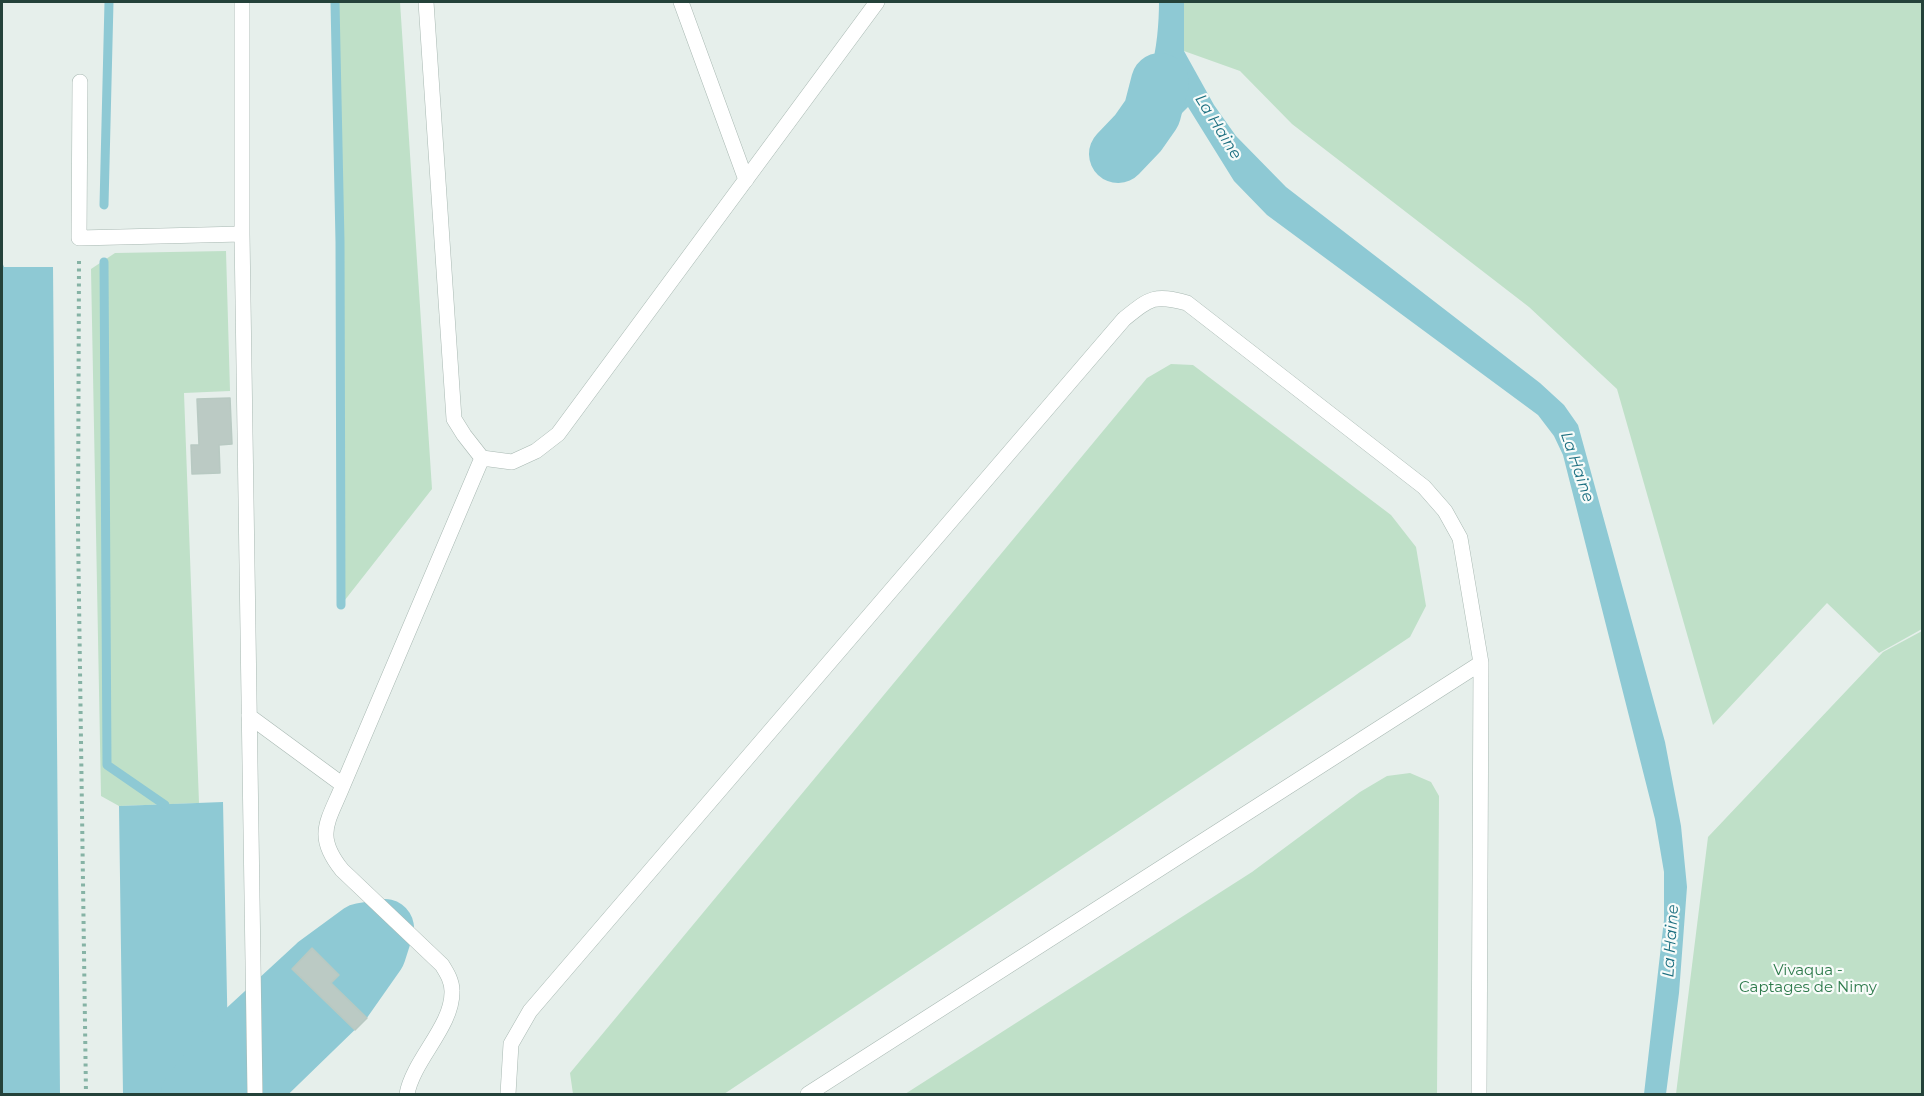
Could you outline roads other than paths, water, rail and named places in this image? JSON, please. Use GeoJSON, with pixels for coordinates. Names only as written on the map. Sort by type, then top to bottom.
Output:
{"type":"FeatureCollection","features":[{"type":"Feature","properties":{"kind":"lane"},"geometry":{"type":"LineString","coordinates":[[242,2],[242,234],[255,1095]]}},
{"type":"Feature","properties":{"kind":"lane"},"geometry":{"type":"LineString","coordinates":[[426,2],[454,419],[483,458],[512,462],[536,452],[558,434],[877,2]]}},
{"type":"Feature","properties":{"kind":"lane"},"geometry":{"type":"LineString","coordinates":[[681,2],[746,180]]}},
{"type":"Feature","properties":{"kind":"lane"},"geometry":{"type":"LineString","coordinates":[[80,82],[79,238],[242,234]]}},
{"type":"Feature","properties":{"kind":"lane"},"geometry":{"type":"LineString","coordinates":[[508,1095],[511,1044],[530,1011],[1124,319],[1144,302],[1164,297],[1187,303],[1424,487],[1445,511],[1460,538],[1481,663],[1479,1095]]}},
{"type":"Feature","properties":{"kind":"lane"},"geometry":{"type":"LineString","coordinates":[[407,1095],[409,1082],[444,1022],[452,991],[450,977],[442,965],[342,870],[327,846],[325,833],[343,785],[483,458]]}},
{"type":"Feature","properties":{"kind":"lane"},"geometry":{"type":"LineString","coordinates":[[808,1095],[1481,663]]}},
{"type":"Feature","properties":{"kind":"lane"},"geometry":{"type":"LineString","coordinates":[[249,716],[343,785]]}},
{"type":"Feature","properties":{"kind":"water","name":"La Haine"},"geometry":{"type":"Polygon","coordinates":[[[1159,2],[1184,2],[1184,51],[1214,105],[1236,136],[1286,187],[1540,383],[1564,405],[1578,425],[1665,742],[1681,826],[1687,887],[1679,993],[1666,1094],[1644,1094],[1664,920],[1664,872],[1655,819],[1563,455],[1554,436],[1538,415],[1267,215],[1234,181],[1188,107],[1131,164],[1112,135],[1150,71],[1156,46],[1159,2]]]}},
{"type":"Feature","properties":{"kind":"water"},"geometry":{"type":"Polygon","coordinates":[[[2,262],[4,267],[53,267],[60,1094],[2,1094],[2,262]]]}},
{"type":"Feature","properties":{"kind":"water"},"geometry":{"type":"Polygon","coordinates":[[[223,802],[229,1094],[123,1094],[119,806],[223,802]]]}},
{"type":"Feature","properties":{"kind":"waterway"},"geometry":{"type":"LineString","coordinates":[[104,205],[109,2]]}},
{"type":"Feature","properties":{"kind":"waterway"},"geometry":{"type":"LineString","coordinates":[[335,2],[340,242],[341,605]]}},
{"type":"Feature","properties":{"kind":"waterway"},"geometry":{"type":"LineString","coordinates":[[1118,154],[1138,133],[1152,113],[1160,82]]}},
{"type":"Feature","properties":{"kind":"waterway"},"geometry":{"type":"LineString","coordinates":[[104,262],[107,765],[165,805]]}},
{"type":"Feature","properties":{"kind":"waterway"},"geometry":{"type":"LineString","coordinates":[[190,1094],[228,1046],[316,965],[361,932],[385,928],[377,953],[344,1000],[247,1094]]}},
{"type":"Feature","properties":{"kind":"park label","name":"Vivaqua - Captages de Nimy"},"geometry":{"type":"Point","coordinates":[1808,980]}}]}
